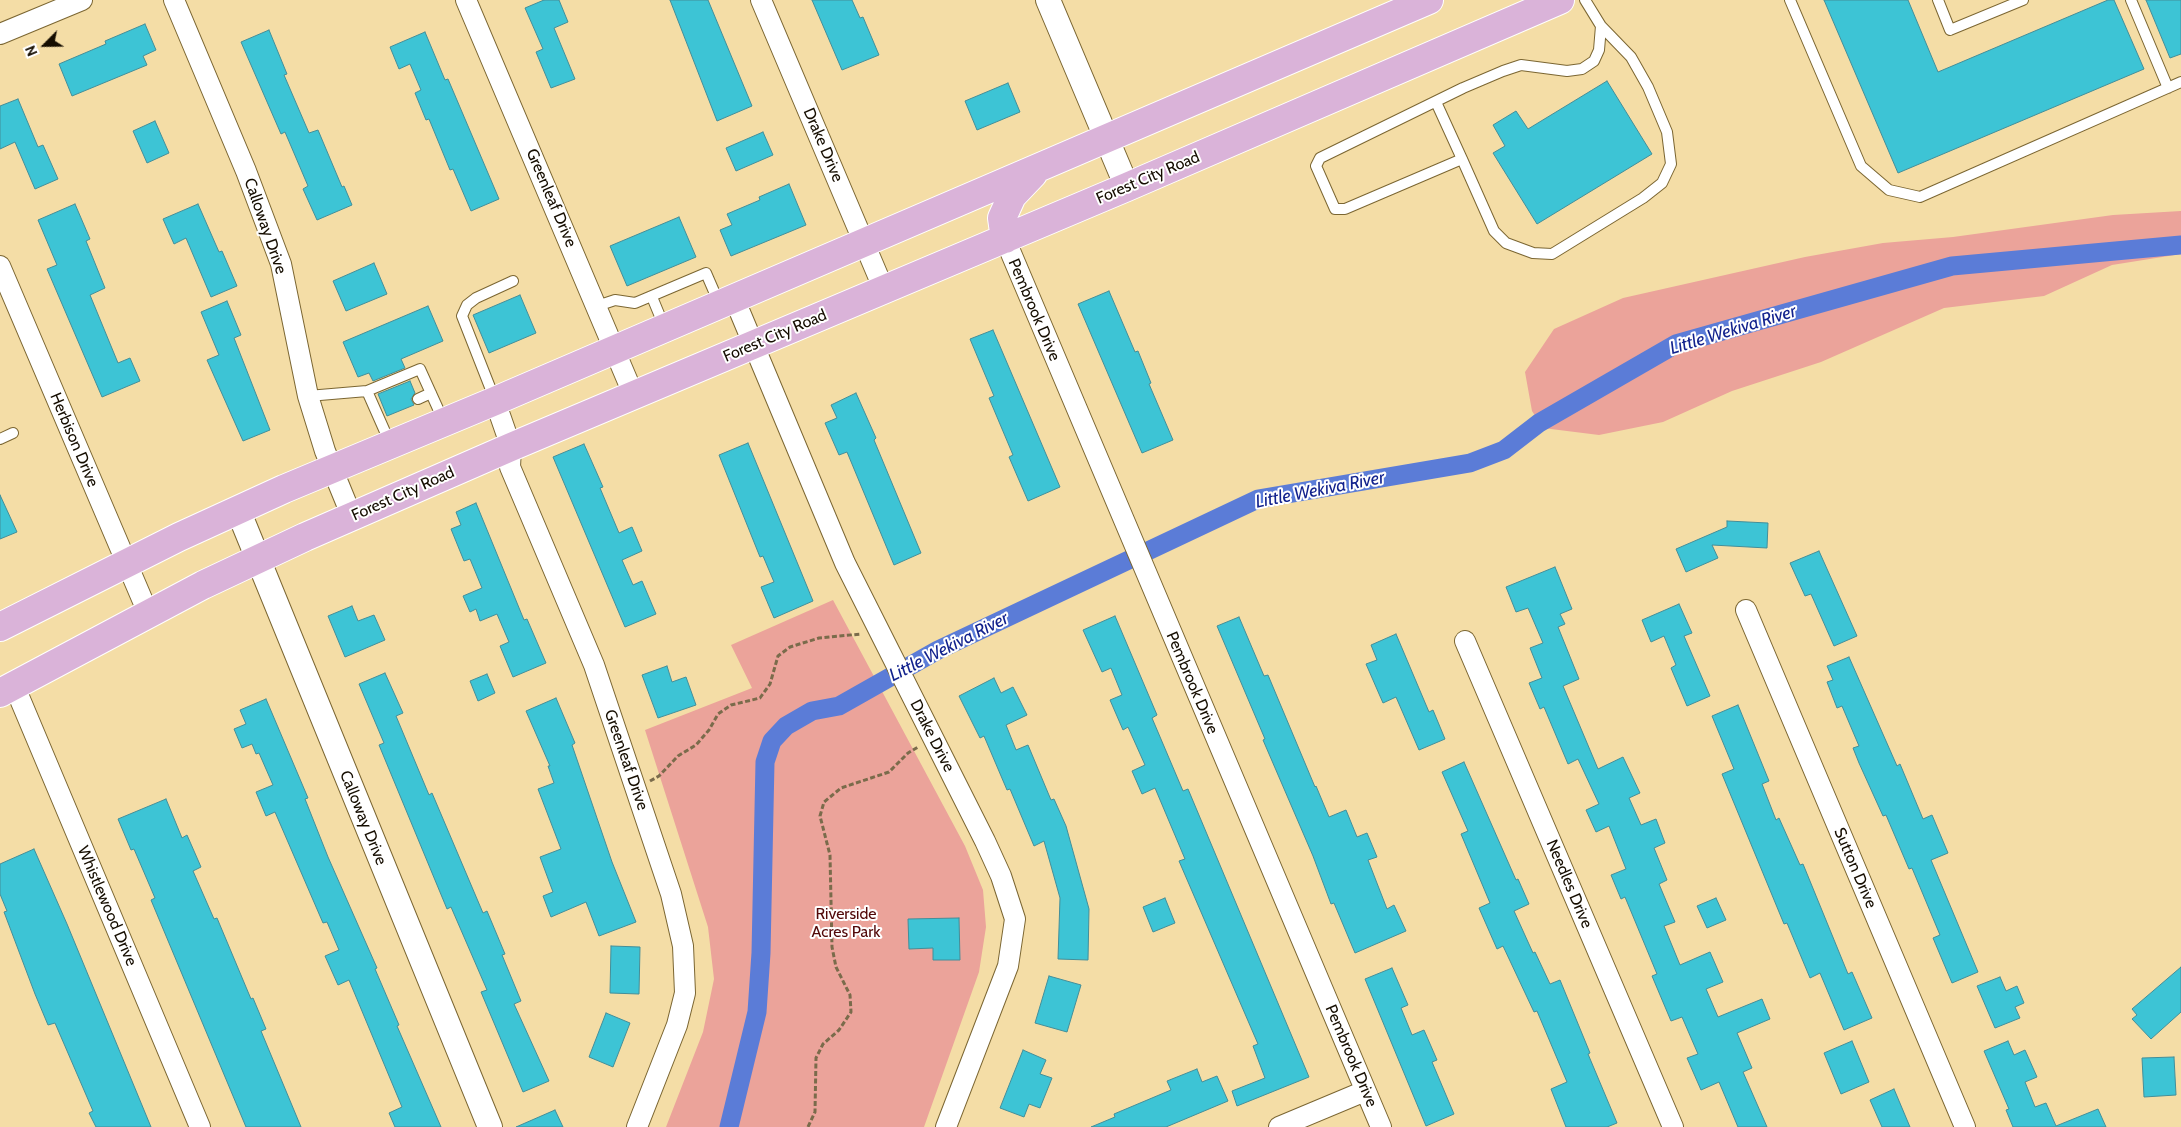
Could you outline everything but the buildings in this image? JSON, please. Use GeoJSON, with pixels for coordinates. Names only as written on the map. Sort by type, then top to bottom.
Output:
{"type":"FeatureCollection","features":[{"type":"Feature","properties":{"kind":"main road"},"geometry":{"type":"LineString","coordinates":[[0,627],[126,563],[332,468],[444,422],[1429,0]]}},
{"type":"Feature","properties":{"kind":"main road","name":"Forest City Road"},"geometry":{"type":"LineString","coordinates":[[7,689],[257,559],[511,447],[754,346],[1560,0]]}},
{"type":"Feature","properties":{"kind":"main road"},"geometry":{"type":"LineString","coordinates":[[1005,239],[1002,218],[1012,196],[1040,167]]}},
{"type":"Feature","properties":{"kind":"street"},"geometry":{"type":"LineString","coordinates":[[0,34],[82,0]]}},
{"type":"Feature","properties":{"kind":"street","name":"Calloway Drive"},"geometry":{"type":"LineString","coordinates":[[174,0],[246,171],[281,264],[308,396],[332,468],[352,517]]}},
{"type":"Feature","properties":{"kind":"street","name":"Greenleaf Drive"},"geometry":{"type":"LineString","coordinates":[[466,0],[634,396]]}},
{"type":"Feature","properties":{"kind":"street","name":"Drake Drive"},"geometry":{"type":"LineString","coordinates":[[761,0],[884,290]]}},
{"type":"Feature","properties":{"kind":"street"},"geometry":{"type":"LineString","coordinates":[[1048,0],[1127,187]]}},
{"type":"Feature","properties":{"kind":"street","name":"Pembrook Drive"},"geometry":{"type":"LineString","coordinates":[[1005,239],[1381,1127]]}},
{"type":"Feature","properties":{"kind":"street","name":"Herbison Drive"},"geometry":{"type":"LineString","coordinates":[[0,266],[148,614]]}},
{"type":"Feature","properties":{"kind":"street","name":"Drake Drive"},"geometry":{"type":"LineString","coordinates":[[727,301],[754,346],[845,563],[986,842],[1001,876],[1015,919],[1008,966],[946,1127]]}},
{"type":"Feature","properties":{"kind":"street","name":"Greenleaf Drive"},"geometry":{"type":"LineString","coordinates":[[495,400],[511,447],[510,467],[594,665],[671,894],[683,946],[686,992],[677,1025],[637,1127]]}},
{"type":"Feature","properties":{"kind":"street","name":"Calloway Drive"},"geometry":{"type":"LineString","coordinates":[[238,510],[490,1127]]}},
{"type":"Feature","properties":{"kind":"street","name":"Sutton Drive"},"geometry":{"type":"LineString","coordinates":[[1746,610],[1965,1127]]}},
{"type":"Feature","properties":{"kind":"street","name":"Needles Drive"},"geometry":{"type":"LineString","coordinates":[[1466,642],[1672,1127]]}},
{"type":"Feature","properties":{"kind":"street","name":"Whistlewood Drive"},"geometry":{"type":"LineString","coordinates":[[7,689],[200,1127]]}},
{"type":"Feature","properties":{"kind":"street"},"geometry":{"type":"LineString","coordinates":[[1279,1127],[1365,1091]]}},
{"type":"Feature","properties":{"kind":"lane"},"geometry":{"type":"LineString","coordinates":[[1436,102],[1494,231],[1506,243],[1533,253],[1552,254],[1643,198],[1662,182],[1671,164],[1667,132],[1648,86],[1631,56],[1601,26],[1586,0]]}},
{"type":"Feature","properties":{"kind":"lane"},"geometry":{"type":"LineString","coordinates":[[1790,0],[1861,166],[1890,190],[1920,197],[2181,82]]}},
{"type":"Feature","properties":{"kind":"lane"},"geometry":{"type":"LineString","coordinates":[[1938,0],[1950,30],[2023,0]]}},
{"type":"Feature","properties":{"kind":"lane"},"geometry":{"type":"LineString","coordinates":[[2131,0],[2168,88]]}},
{"type":"Feature","properties":{"kind":"lane"},"geometry":{"type":"LineString","coordinates":[[1462,159],[1345,209],[1335,209],[1316,166],[1320,158],[1463,88],[1521,65],[1567,71],[1582,69],[1594,61],[1599,50],[1601,26]]}},
{"type":"Feature","properties":{"kind":"lane"},"geometry":{"type":"LineString","coordinates":[[597,306],[615,300],[635,303],[706,273],[727,301]]}},
{"type":"Feature","properties":{"kind":"lane"},"geometry":{"type":"LineString","coordinates":[[495,400],[462,316],[467,305],[476,298],[514,281]]}},
{"type":"Feature","properties":{"kind":"lane"},"geometry":{"type":"LineString","coordinates":[[652,297],[665,327]]}},
{"type":"Feature","properties":{"kind":"lane"},"geometry":{"type":"LineString","coordinates":[[308,396],[367,391],[420,369],[444,422]]}},
{"type":"Feature","properties":{"kind":"lane"},"geometry":{"type":"LineString","coordinates":[[367,391],[382,415],[390,444]]}},
{"type":"Feature","properties":{"kind":"lane"},"geometry":{"type":"LineString","coordinates":[[418,399],[431,393]]}},
{"type":"Feature","properties":{"kind":"lane"},"geometry":{"type":"LineString","coordinates":[[0,439],[13,433]]}},
{"type":"Feature","properties":{"kind":"path"},"geometry":{"type":"LineString","coordinates":[[636,789],[659,776],[678,756],[696,745],[709,730],[718,714],[731,705],[760,698],[770,684],[778,656],[790,648],[819,638],[858,635],[877,626]]}},
{"type":"Feature","properties":{"kind":"path"},"geometry":{"type":"LineString","coordinates":[[808,1127],[815,1112],[816,1058],[823,1044],[839,1030],[851,1012],[850,995],[836,967],[832,947],[830,855],[820,816],[824,802],[841,788],[889,772],[908,753],[933,738]]}},
{"type":"Feature","properties":{"kind":"green space"},"geometry":{"type":"Polygon","coordinates":[[[2181,211],[2181,254],[2112,265],[2044,296],[1944,308],[1821,362],[1732,391],[1663,422],[1599,435],[1543,428],[1532,411],[1525,372],[1554,329],[1623,298],[1805,257],[1883,243],[1953,237],[2113,215],[2181,211]]]}},
{"type":"Feature","properties":{"kind":"green space","name":"Riverside Acres Park"},"geometry":{"type":"Polygon","coordinates":[[[833,600],[965,846],[983,890],[986,927],[979,972],[924,1127],[666,1127],[703,1032],[714,979],[708,927],[645,730],[752,688],[731,645],[833,600]]]}},
{"type":"Feature","properties":{"kind":"waterway","name":"Little Wekiva River"},"geometry":{"type":"LineString","coordinates":[[729,1127],[757,1012],[761,953],[765,762],[772,741],[786,726],[812,711],[839,706],[938,650],[1258,499],[1470,463],[1504,450],[1539,423],[1676,344],[1952,266],[2181,245]]}}]}
